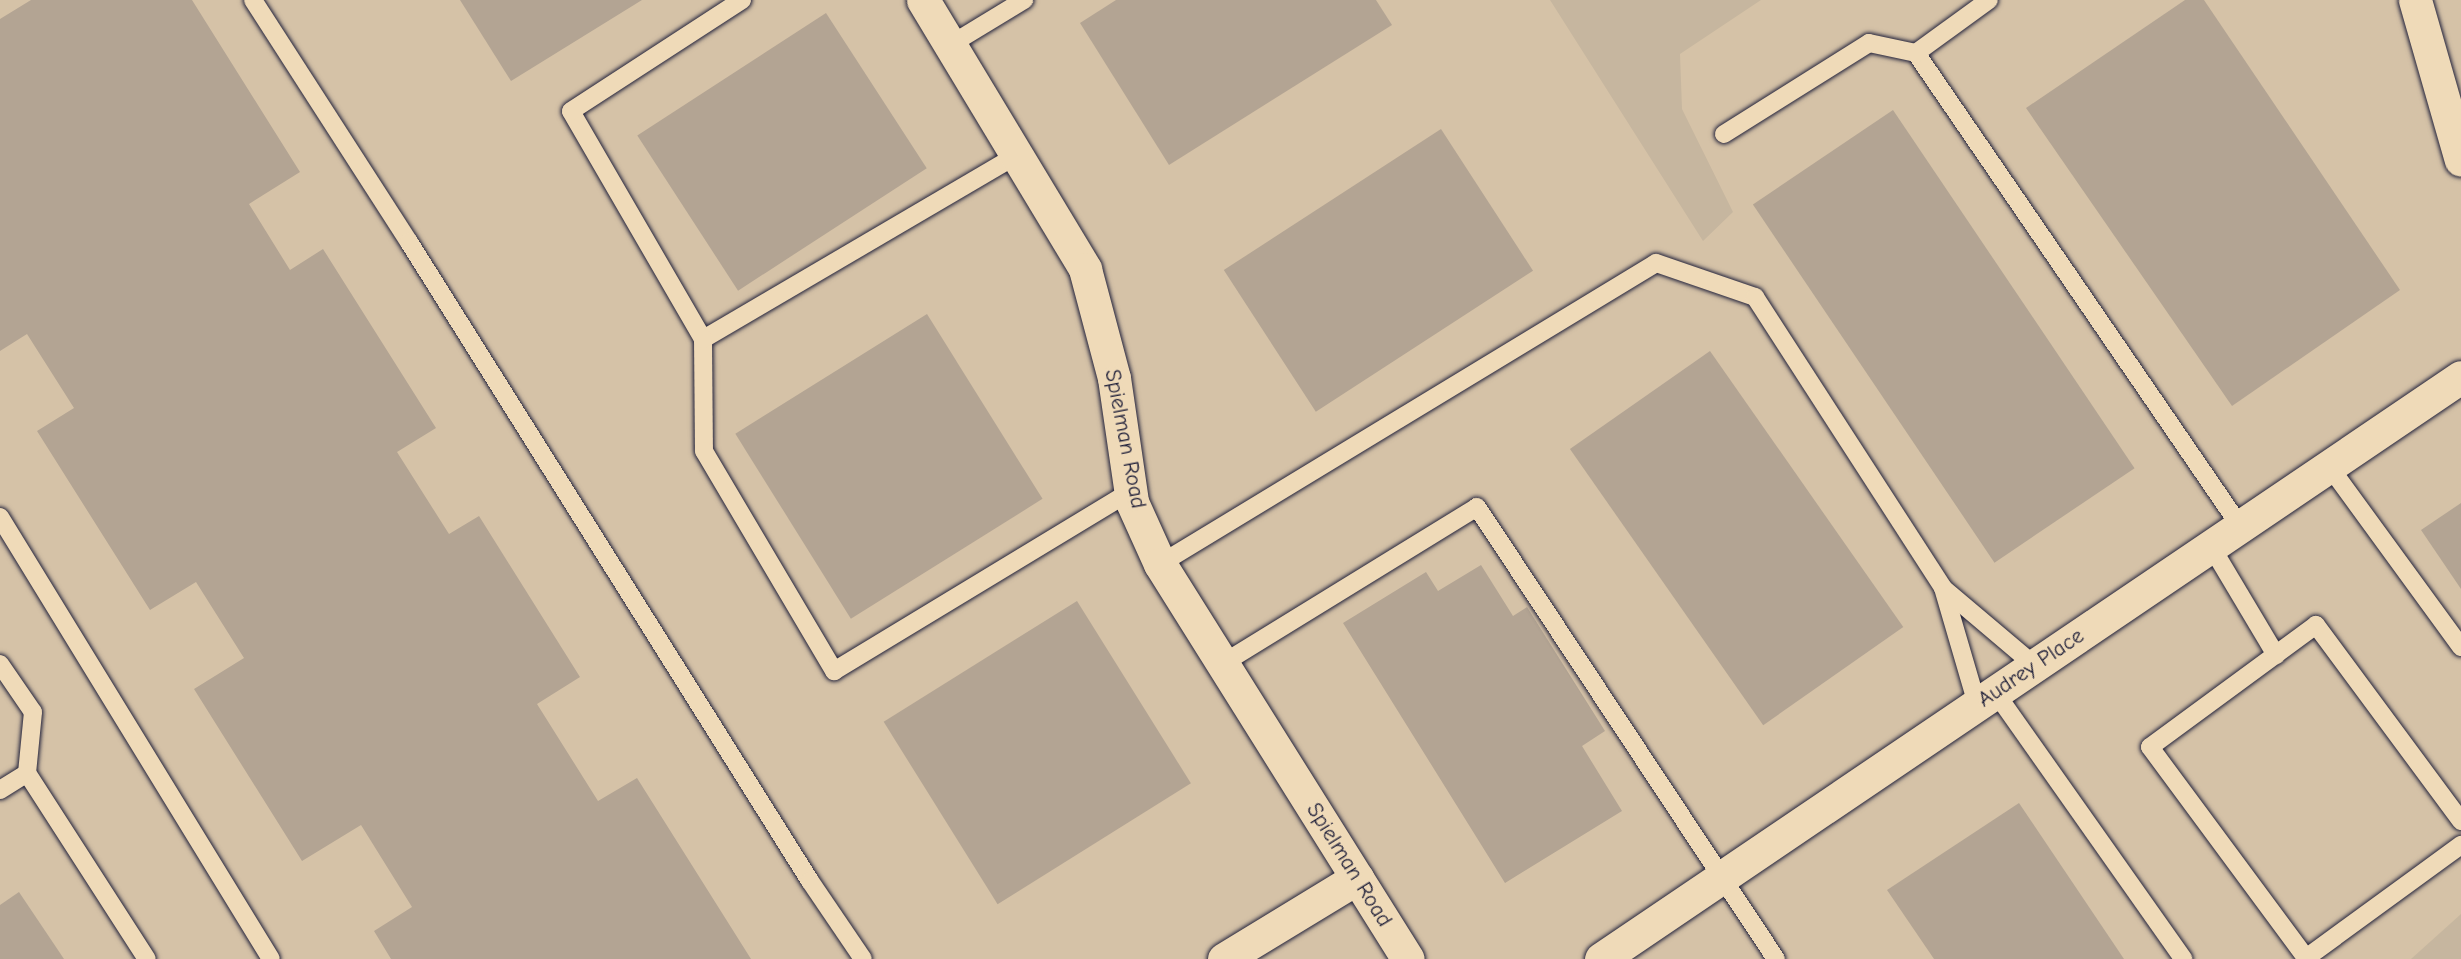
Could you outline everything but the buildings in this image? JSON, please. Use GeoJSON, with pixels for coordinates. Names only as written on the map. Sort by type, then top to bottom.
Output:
{"type":"FeatureCollection","features":[{"type":"Feature","properties":{"kind":"street","name":"Spielman Road"},"geometry":{"type":"LineString","coordinates":[[923,0],[1085,268],[1114,378],[1132,502],[1160,564],[1408,959]]}},
{"type":"Feature","properties":{"kind":"street"},"geometry":{"type":"LineString","coordinates":[[2415,0],[2461,160]]}},
{"type":"Feature","properties":{"kind":"street","name":"Audrey Place"},"geometry":{"type":"LineString","coordinates":[[1601,959],[2461,377]]}},
{"type":"Feature","properties":{"kind":"street"},"geometry":{"type":"LineString","coordinates":[[1224,959],[1357,878]]}},
{"type":"Feature","properties":{"kind":"lane"},"geometry":{"type":"LineString","coordinates":[[253,0],[409,242],[810,881],[863,959]]}},
{"type":"Feature","properties":{"kind":"lane"},"geometry":{"type":"LineString","coordinates":[[742,0],[572,111],[703,339],[704,451],[834,671],[1131,491]]}},
{"type":"Feature","properties":{"kind":"lane"},"geometry":{"type":"LineString","coordinates":[[950,45],[1024,0]]}},
{"type":"Feature","properties":{"kind":"lane"},"geometry":{"type":"LineString","coordinates":[[1916,53],[1989,0]]}},
{"type":"Feature","properties":{"kind":"lane"},"geometry":{"type":"LineString","coordinates":[[1724,134],[1869,44],[1916,53],[2240,526]]}},
{"type":"Feature","properties":{"kind":"lane"},"geometry":{"type":"LineString","coordinates":[[703,339],[1017,155]]}},
{"type":"Feature","properties":{"kind":"lane"},"geometry":{"type":"LineString","coordinates":[[1160,564],[1656,263],[1755,297],[1943,588],[1986,698],[2183,959]]}},
{"type":"Feature","properties":{"kind":"lane"},"geometry":{"type":"LineString","coordinates":[[2329,466],[2461,647]]}},
{"type":"Feature","properties":{"kind":"lane"},"geometry":{"type":"LineString","coordinates":[[1222,664],[1478,507],[1776,959]]}},
{"type":"Feature","properties":{"kind":"lane"},"geometry":{"type":"LineString","coordinates":[[0,517],[271,959]]}},
{"type":"Feature","properties":{"kind":"lane"},"geometry":{"type":"LineString","coordinates":[[2211,546],[2276,655]]}},
{"type":"Feature","properties":{"kind":"lane"},"geometry":{"type":"LineString","coordinates":[[1943,588],[2034,665]]}},
{"type":"Feature","properties":{"kind":"lane"},"geometry":{"type":"LineString","coordinates":[[2461,821],[2316,625],[2150,747],[2306,958],[2461,845]]}},
{"type":"Feature","properties":{"kind":"lane"},"geometry":{"type":"LineString","coordinates":[[0,664],[33,712],[27,773],[147,959]]}},
{"type":"Feature","properties":{"kind":"lane"},"geometry":{"type":"LineString","coordinates":[[0,790],[27,773]]}},
{"type":"Feature","properties":{"kind":"shaded area"},"geometry":{"type":"Polygon","coordinates":[[[0,0],[2461,0],[2461,959],[0,959],[0,0]]]}},
{"type":"Feature","properties":{"kind":"shaded area"},"geometry":{"type":"Polygon","coordinates":[[[1550,0],[1761,0],[1680,54],[1682,109],[1733,212],[1703,241],[1550,0]]]}},
{"type":"Feature","properties":{"kind":"shaded area"},"geometry":{"type":"Polygon","coordinates":[[[2461,914],[2461,959],[2411,959],[2461,914]]]}}]}
